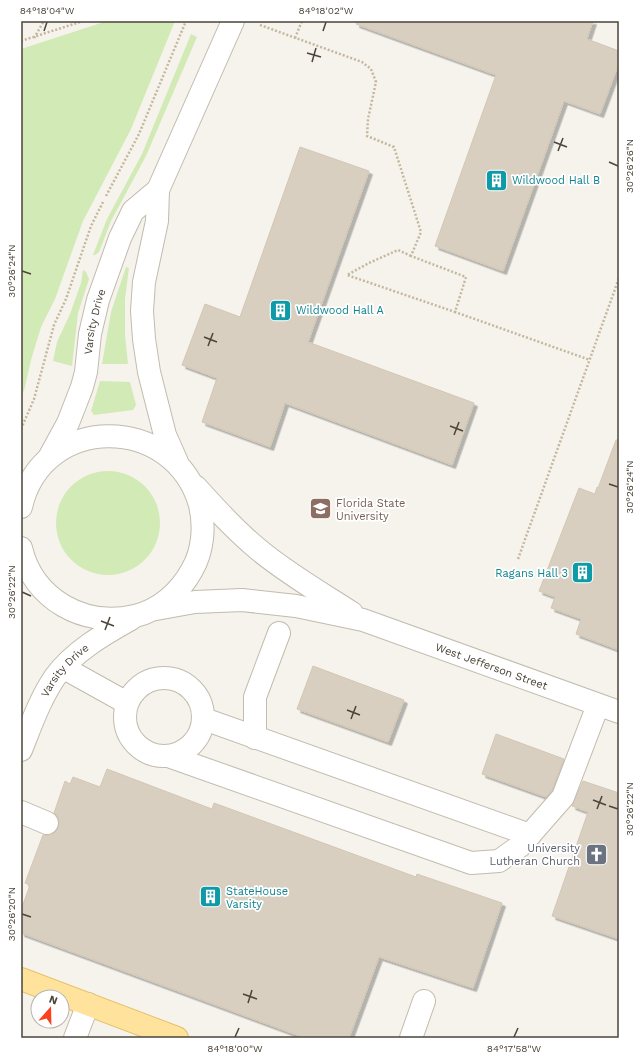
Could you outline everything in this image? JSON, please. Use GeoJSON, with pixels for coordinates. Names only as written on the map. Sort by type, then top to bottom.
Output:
{"type":"FeatureCollection","features":[{"type":"Feature","properties":{"kind":"main road"},"geometry":{"type":"LineString","coordinates":[[21,979],[178,1038]]}},
{"type":"Feature","properties":{"kind":"street","name":"Varsity Drive"},"geometry":{"type":"LineString","coordinates":[[21,750],[44,695],[56,676],[89,646],[116,627],[169,599],[181,588],[194,566],[201,546],[203,530],[202,513],[197,495],[164,435],[158,413],[149,372],[144,339],[142,311],[144,282],[157,221],[158,190],[233,21]]}},
{"type":"Feature","properties":{"kind":"street","name":"Varsity Drive"},"geometry":{"type":"LineString","coordinates":[[46,461],[60,440],[82,387],[86,372],[90,334],[98,300],[120,238],[133,211],[158,190]]}},
{"type":"Feature","properties":{"kind":"street"},"geometry":{"type":"LineString","coordinates":[[21,507],[28,486],[46,461],[57,452],[71,445],[102,436],[132,438],[150,445],[164,453],[183,472]]}},
{"type":"Feature","properties":{"kind":"street","name":"West Jefferson Street"},"geometry":{"type":"LineString","coordinates":[[183,472],[237,530],[260,550],[290,573],[364,620]]}},
{"type":"Feature","properties":{"kind":"street"},"geometry":{"type":"LineString","coordinates":[[22,551],[31,574],[47,594],[60,604],[75,612],[88,617],[104,619],[120,619],[145,613]]}},
{"type":"Feature","properties":{"kind":"street"},"geometry":{"type":"LineString","coordinates":[[21,582],[22,551]]}},
{"type":"Feature","properties":{"kind":"street","name":"West Jefferson Street"},"geometry":{"type":"LineString","coordinates":[[145,613],[195,602],[242,600],[296,606],[364,620],[619,712]]}},
{"type":"Feature","properties":{"kind":"street"},"geometry":{"type":"LineString","coordinates":[[255,738],[255,697],[279,633]]}},
{"type":"Feature","properties":{"kind":"street"},"geometry":{"type":"LineString","coordinates":[[64,668],[127,703]]}},
{"type":"Feature","properties":{"kind":"street"},"geometry":{"type":"LineString","coordinates":[[157,678],[171,678],[184,683],[194,691],[201,703],[204,719],[202,729],[196,740],[188,749],[176,755],[163,757],[150,754],[140,748],[131,739],[126,728],[124,715],[127,703],[134,691],[145,682],[157,678]]}},
{"type":"Feature","properties":{"kind":"street"},"geometry":{"type":"LineString","coordinates":[[168,756],[471,863],[499,861],[520,846],[563,797],[598,705]]}},
{"type":"Feature","properties":{"kind":"street"},"geometry":{"type":"LineString","coordinates":[[204,719],[530,835]]}},
{"type":"Feature","properties":{"kind":"street"},"geometry":{"type":"LineString","coordinates":[[21,812],[47,823]]}},
{"type":"Feature","properties":{"kind":"street"},"geometry":{"type":"LineString","coordinates":[[411,1038],[424,1001]]}},
{"type":"Feature","properties":{"kind":"street"},"geometry":{"type":"LineString","coordinates":[[75,1038],[88,1004]]}},
{"type":"Feature","properties":{"kind":"path"},"geometry":{"type":"LineString","coordinates":[[34,38],[44,21]]}},
{"type":"Feature","properties":{"kind":"path"},"geometry":{"type":"LineString","coordinates":[[21,41],[83,21]]}},
{"type":"Feature","properties":{"kind":"path"},"geometry":{"type":"LineString","coordinates":[[296,38],[302,21]]}},
{"type":"Feature","properties":{"kind":"path"},"geometry":{"type":"LineString","coordinates":[[255,23],[362,62],[371,69],[376,82],[368,119],[367,136],[394,147],[421,232],[411,256]]}},
{"type":"Feature","properties":{"kind":"path"},"geometry":{"type":"LineString","coordinates":[[455,312],[466,276],[398,250],[347,276],[455,312],[590,360]]}},
{"type":"Feature","properties":{"kind":"path"},"geometry":{"type":"LineString","coordinates":[[518,559],[619,278]]}},
{"type":"Feature","properties":{"kind":"green space"},"geometry":{"type":"Polygon","coordinates":[[[107,21],[175,21],[131,129],[83,221],[55,299],[41,327],[21,398],[21,49],[107,21]]]}},
{"type":"Feature","properties":{"kind":"green space"},"geometry":{"type":"Polygon","coordinates":[[[191,34],[197,37],[146,156],[111,221],[99,252],[93,255],[107,219],[142,154],[191,34]]]}},
{"type":"Feature","properties":{"kind":"green space"},"geometry":{"type":"Polygon","coordinates":[[[126,267],[129,268],[125,299],[125,335],[128,364],[102,364],[111,312],[126,267]]]}},
{"type":"Feature","properties":{"kind":"green space"},"geometry":{"type":"Polygon","coordinates":[[[83,270],[86,272],[89,279],[78,313],[72,366],[53,361],[57,342],[70,314],[81,283],[83,270]]]}},
{"type":"Feature","properties":{"kind":"green space"},"geometry":{"type":"Polygon","coordinates":[[[100,381],[130,382],[136,405],[133,410],[94,415],[91,411],[100,381]]]}},
{"type":"Feature","properties":{"kind":"green space"},"geometry":{"type":"Polygon","coordinates":[[[108,471],[128,475],[137,479],[145,486],[152,494],[156,503],[160,523],[156,543],[152,552],[145,560],[137,567],[128,571],[108,575],[88,571],[79,567],[71,560],[64,552],[60,543],[56,523],[60,503],[64,494],[71,486],[79,479],[88,475],[108,471]]]}},
{"type":"Feature","properties":{"kind":"building","name":"Wildwood Hall B"},"geometry":{"type":"Polygon","coordinates":[[[357,21],[593,21],[587,39],[619,51],[619,63],[600,114],[564,101],[503,271],[435,246],[496,75],[356,24],[357,21]]]}},
{"type":"Feature","properties":{"kind":"building","name":"Wildwood Hall A"},"geometry":{"type":"Polygon","coordinates":[[[300,147],[369,171],[308,342],[474,403],[452,465],[285,403],[270,447],[202,422],[217,378],[182,365],[205,304],[240,317],[300,147]]]}},
{"type":"Feature","properties":{"kind":"building","name":"Ragans Hall 3"},"geometry":{"type":"Polygon","coordinates":[[[616,440],[619,440],[619,650],[576,634],[581,619],[551,608],[555,597],[539,591],[579,488],[595,494],[616,440]]]}},
{"type":"Feature","properties":{"kind":"building"},"geometry":{"type":"Polygon","coordinates":[[[313,666],[404,700],[388,742],[297,709],[313,666]]]}},
{"type":"Feature","properties":{"kind":"building"},"geometry":{"type":"Polygon","coordinates":[[[496,734],[564,759],[552,790],[546,797],[482,774],[496,734]]]}},
{"type":"Feature","properties":{"kind":"building","name":"StateHouse Varsity"},"geometry":{"type":"Polygon","coordinates":[[[107,769],[212,809],[214,803],[416,877],[417,874],[502,903],[473,988],[379,957],[349,1038],[305,1038],[21,933],[21,910],[30,885],[25,883],[43,835],[54,833],[59,827],[59,821],[54,813],[65,781],[70,784],[73,777],[100,787],[107,769]]]}},
{"type":"Feature","properties":{"kind":"building","name":"University Lutheran Church"},"geometry":{"type":"Polygon","coordinates":[[[583,781],[619,793],[619,939],[552,916],[588,812],[572,806],[583,781]]]}},
{"type":"Feature","properties":{"kind":"place","name":"Wildwood Hall B"},"geometry":{"type":"Point","coordinates":[497,180]}},
{"type":"Feature","properties":{"kind":"place","name":"Wildwood Hall A"},"geometry":{"type":"Point","coordinates":[280,310]}},
{"type":"Feature","properties":{"kind":"place","name":"Florida State University"},"geometry":{"type":"Point","coordinates":[320,509]}},
{"type":"Feature","properties":{"kind":"place","name":"Ragans Hall 3"},"geometry":{"type":"Point","coordinates":[583,573]}},
{"type":"Feature","properties":{"kind":"place","name":"University Lutheran Church"},"geometry":{"type":"Point","coordinates":[596,854]}},
{"type":"Feature","properties":{"kind":"place","name":"StateHouse Varsity"},"geometry":{"type":"Point","coordinates":[211,897]}}]}
